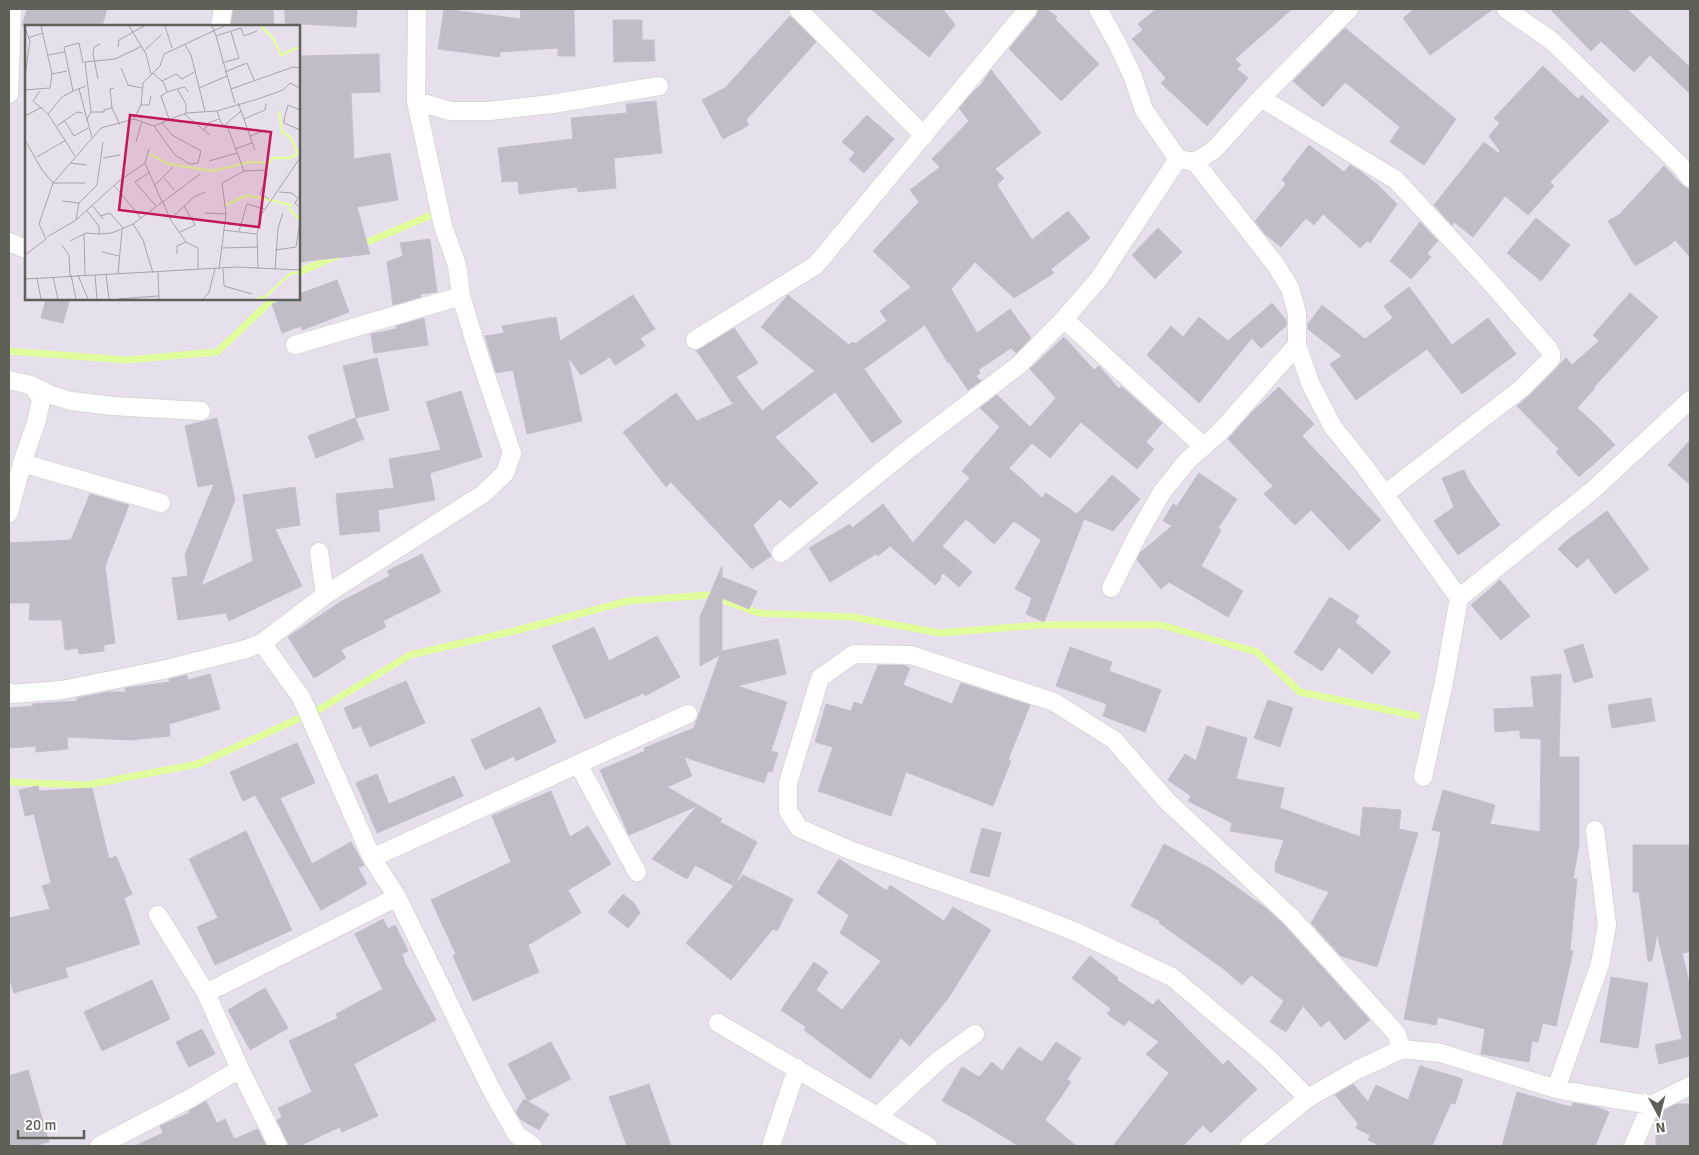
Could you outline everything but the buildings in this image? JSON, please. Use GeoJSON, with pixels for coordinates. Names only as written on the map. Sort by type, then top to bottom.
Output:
{"type":"FeatureCollection","features":[{"type":"Feature","properties":{"kind":"street"},"geometry":{"type":"LineString","coordinates":[[9,94],[12,9]]}},
{"type":"Feature","properties":{"kind":"street"},"geometry":{"type":"LineString","coordinates":[[220,25],[223,9]]}},
{"type":"Feature","properties":{"kind":"street"},"geometry":{"type":"LineString","coordinates":[[9,692],[11,694],[62,690],[162,670],[246,649],[262,642],[325,595],[483,494],[505,473],[512,453],[461,296],[456,265],[443,226],[416,101],[417,9]]}},
{"type":"Feature","properties":{"kind":"street"},"geometry":{"type":"LineString","coordinates":[[798,9],[924,136]]}},
{"type":"Feature","properties":{"kind":"street"},"geometry":{"type":"LineString","coordinates":[[695,340],[816,265],[1028,9]]}},
{"type":"Feature","properties":{"kind":"street"},"geometry":{"type":"LineString","coordinates":[[1098,9],[1133,77],[1144,110],[1275,264],[1290,288],[1298,313],[1297,345],[1311,385],[1333,427],[1459,598]]}},
{"type":"Feature","properties":{"kind":"street"},"geometry":{"type":"LineString","coordinates":[[781,553],[910,448],[1019,365],[1064,319],[1098,280],[1186,161],[1214,150],[1261,98],[1349,9]]}},
{"type":"Feature","properties":{"kind":"street"},"geometry":{"type":"LineString","coordinates":[[1506,9],[1552,41],[1679,164],[1690,178]]}},
{"type":"Feature","properties":{"kind":"street"},"geometry":{"type":"LineString","coordinates":[[416,101],[450,111],[489,112],[552,104],[659,86]]}},
{"type":"Feature","properties":{"kind":"street"},"geometry":{"type":"LineString","coordinates":[[1261,98],[1396,180],[1484,275],[1548,348],[1551,354],[1551,359],[1522,388],[1384,494]]}},
{"type":"Feature","properties":{"kind":"street"},"geometry":{"type":"LineString","coordinates":[[9,242],[25,249]]}},
{"type":"Feature","properties":{"kind":"street"},"geometry":{"type":"LineString","coordinates":[[295,345],[461,296]]}},
{"type":"Feature","properties":{"kind":"street"},"geometry":{"type":"LineString","coordinates":[[1064,319],[1204,447]]}},
{"type":"Feature","properties":{"kind":"street"},"geometry":{"type":"LineString","coordinates":[[1111,588],[1162,492],[1187,461],[1221,431],[1297,345]]}},
{"type":"Feature","properties":{"kind":"street"},"geometry":{"type":"LineString","coordinates":[[9,380],[31,385],[51,395],[71,401],[113,406],[201,411]]}},
{"type":"Feature","properties":{"kind":"street"},"geometry":{"type":"LineString","coordinates":[[9,513],[41,401],[38,393],[31,385]]}},
{"type":"Feature","properties":{"kind":"street"},"geometry":{"type":"LineString","coordinates":[[1422,777],[1444,682],[1459,598],[1593,490],[1690,400]]}},
{"type":"Feature","properties":{"kind":"street"},"geometry":{"type":"LineString","coordinates":[[22,463],[161,503]]}},
{"type":"Feature","properties":{"kind":"street"},"geometry":{"type":"LineString","coordinates":[[319,552],[325,595]]}},
{"type":"Feature","properties":{"kind":"street"},"geometry":{"type":"LineString","coordinates":[[262,642],[301,698],[372,858],[396,897],[490,1087],[517,1135],[532,1146]]}},
{"type":"Feature","properties":{"kind":"street"},"geometry":{"type":"LineString","coordinates":[[1308,1098],[1269,1059],[1172,977],[1076,932],[852,851],[799,828],[788,811],[788,783],[820,678],[854,654],[911,655],[1054,702],[1114,740],[1167,801],[1292,918],[1384,1018],[1396,1033],[1402,1049]]}},
{"type":"Feature","properties":{"kind":"street"},"geometry":{"type":"LineString","coordinates":[[372,858],[688,714]]}},
{"type":"Feature","properties":{"kind":"street"},"geometry":{"type":"LineString","coordinates":[[578,764],[637,872]]}},
{"type":"Feature","properties":{"kind":"street"},"geometry":{"type":"LineString","coordinates":[[1556,1089],[1600,964],[1607,925],[1595,830]]}},
{"type":"Feature","properties":{"kind":"street"},"geometry":{"type":"LineString","coordinates":[[206,993],[396,897]]}},
{"type":"Feature","properties":{"kind":"street"},"geometry":{"type":"LineString","coordinates":[[158,915],[206,993],[240,1069],[278,1146]]}},
{"type":"Feature","properties":{"kind":"street"},"geometry":{"type":"LineString","coordinates":[[718,1024],[797,1068],[928,1146]]}},
{"type":"Feature","properties":{"kind":"street"},"geometry":{"type":"LineString","coordinates":[[878,1116],[940,1060],[974,1034]]}},
{"type":"Feature","properties":{"kind":"street"},"geometry":{"type":"LineString","coordinates":[[1249,1146],[1308,1098],[1356,1070],[1402,1049],[1441,1053],[1556,1089],[1651,1105],[1690,1086]]}},
{"type":"Feature","properties":{"kind":"street"},"geometry":{"type":"LineString","coordinates":[[771,1146],[797,1068]]}},
{"type":"Feature","properties":{"kind":"street"},"geometry":{"type":"LineString","coordinates":[[99,1146],[189,1099],[240,1069]]}},
{"type":"Feature","properties":{"kind":"street"},"geometry":{"type":"LineString","coordinates":[[1632,1146],[1651,1105]]}},
{"type":"Feature","properties":{"kind":"waterway"},"geometry":{"type":"LineString","coordinates":[[358,246],[429,216]]}},
{"type":"Feature","properties":{"kind":"waterway"},"geometry":{"type":"LineString","coordinates":[[300,273],[339,255]]}},
{"type":"Feature","properties":{"kind":"waterway"},"geometry":{"type":"LineString","coordinates":[[9,351],[126,360],[217,352],[272,300]]}},
{"type":"Feature","properties":{"kind":"waterway"},"geometry":{"type":"LineString","coordinates":[[9,782],[87,785],[198,764],[318,710],[410,655],[518,630],[628,601],[709,595],[758,613],[852,617],[940,633],[1040,625],[1161,625],[1257,652],[1300,692],[1417,716]]}}]}
